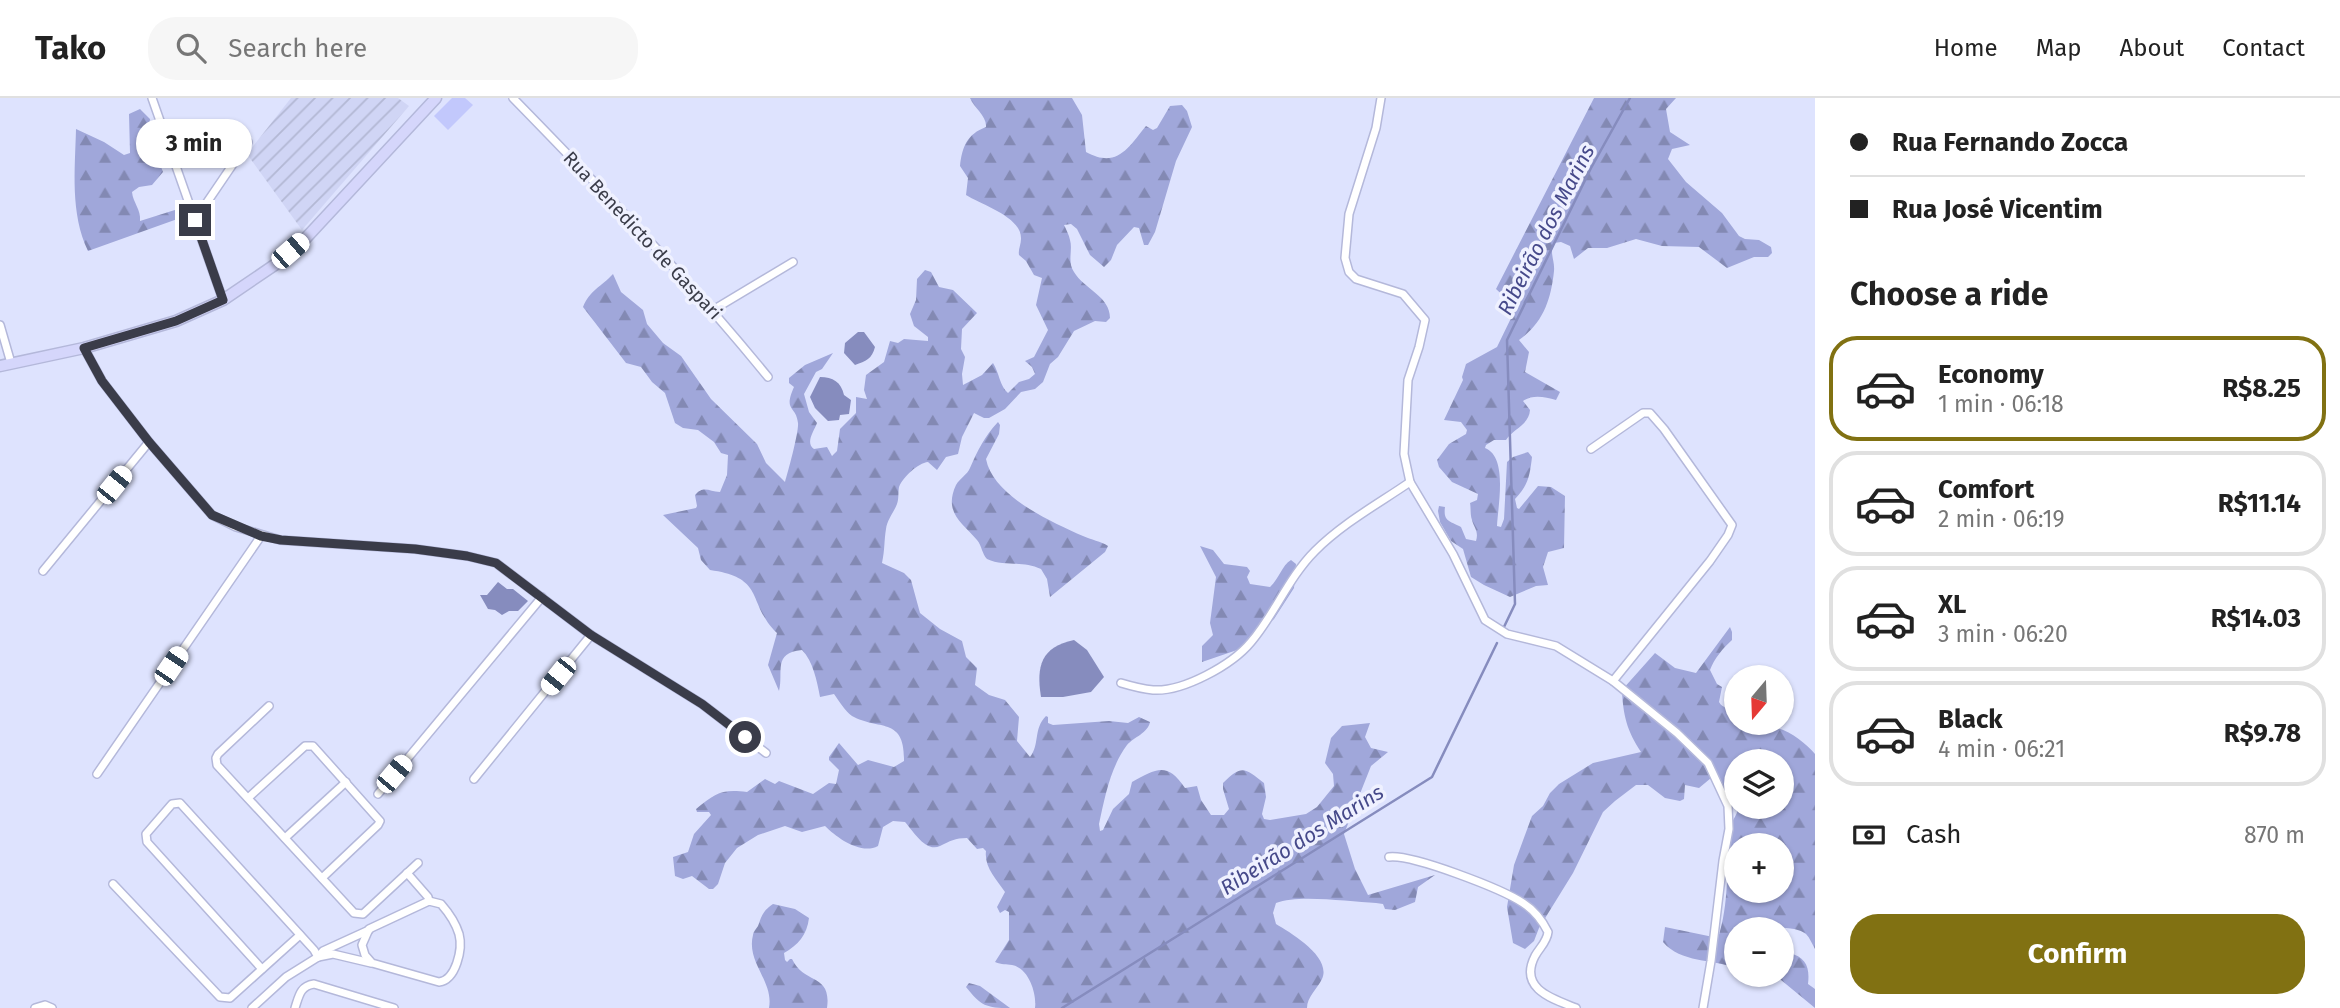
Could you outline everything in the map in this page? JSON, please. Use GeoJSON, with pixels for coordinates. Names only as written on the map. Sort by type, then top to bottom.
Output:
{"type":"FeatureCollection","features":[{"type":"Feature","properties":{"kind":"main road"},"geometry":{"type":"LineString","coordinates":[[0,366],[84,348],[176,321],[223,300],[276,264],[304,239],[436,98]]}},
{"type":"Feature","properties":{"kind":"street"},"geometry":{"type":"LineString","coordinates":[[152,98],[223,300]]}},
{"type":"Feature","properties":{"kind":"street","name":"Rua Benedicto de Gaspari"},"geometry":{"type":"LineString","coordinates":[[513,98],[632,220],[713,310],[768,377]]}},
{"type":"Feature","properties":{"kind":"street"},"geometry":{"type":"LineString","coordinates":[[1381,98],[1376,128],[1349,214],[1345,258],[1349,272],[1356,279],[1403,294],[1425,320],[1408,380],[1404,417],[1404,454],[1410,482],[1453,554],[1485,620],[1507,634],[1556,646],[1613,681],[1677,733],[1708,763],[1728,806],[1730,829],[1723,861],[1703,1008]]}},
{"type":"Feature","properties":{"kind":"street"},"geometry":{"type":"LineString","coordinates":[[195,220],[248,142]]}},
{"type":"Feature","properties":{"kind":"street"},"geometry":{"type":"LineString","coordinates":[[713,310],[793,262]]}},
{"type":"Feature","properties":{"kind":"street"},"geometry":{"type":"LineString","coordinates":[[0,325],[11,363]]}},
{"type":"Feature","properties":{"kind":"street"},"geometry":{"type":"LineString","coordinates":[[84,348],[102,381],[149,442],[212,515],[261,536],[281,540],[415,549],[496,563],[591,635],[702,704],[766,754]]}},
{"type":"Feature","properties":{"kind":"street"},"geometry":{"type":"LineString","coordinates":[[1591,449],[1643,413],[1650,413],[1732,525],[1710,561],[1613,681]]}},
{"type":"Feature","properties":{"kind":"street"},"geometry":{"type":"LineString","coordinates":[[43,571],[149,442]]}},
{"type":"Feature","properties":{"kind":"street"},"geometry":{"type":"LineString","coordinates":[[1121,683],[1154,690],[1174,688],[1230,663],[1251,643],[1297,570],[1316,550],[1340,529],[1410,482]]}},
{"type":"Feature","properties":{"kind":"street"},"geometry":{"type":"LineString","coordinates":[[97,774],[261,536]]}},
{"type":"Feature","properties":{"kind":"street"},"geometry":{"type":"LineString","coordinates":[[378,794],[542,597]]}},
{"type":"Feature","properties":{"kind":"street"},"geometry":{"type":"LineString","coordinates":[[474,779],[591,635]]}},
{"type":"Feature","properties":{"kind":"street"},"geometry":{"type":"LineString","coordinates":[[269,706],[216,758],[217,765],[354,913],[359,915],[418,863]]}},
{"type":"Feature","properties":{"kind":"street"},"geometry":{"type":"LineString","coordinates":[[248,798],[308,745],[313,746],[380,822],[322,878]]}},
{"type":"Feature","properties":{"kind":"street"},"geometry":{"type":"LineString","coordinates":[[285,838],[345,782]]}},
{"type":"Feature","properties":{"kind":"street"},"geometry":{"type":"LineString","coordinates":[[262,969],[145,840],[146,834],[172,804],[180,803],[314,950],[317,957]]}},
{"type":"Feature","properties":{"kind":"street"},"geometry":{"type":"LineString","coordinates":[[1389,857],[1403,856],[1478,882],[1516,899],[1533,911],[1548,932],[1546,942],[1534,959],[1531,975],[1534,985],[1545,996],[1576,1008]]}},
{"type":"Feature","properties":{"kind":"street"},"geometry":{"type":"LineString","coordinates":[[407,873],[429,901]]}},
{"type":"Feature","properties":{"kind":"street"},"geometry":{"type":"LineString","coordinates":[[113,884],[216,995],[230,998],[300,935]]}},
{"type":"Feature","properties":{"kind":"street"},"geometry":{"type":"LineString","coordinates":[[251,1008],[286,977],[323,951],[429,901],[436,901],[443,906],[459,935],[460,946],[452,975],[439,982],[333,954],[317,957]]}},
{"type":"Feature","properties":{"kind":"street"},"geometry":{"type":"LineString","coordinates":[[369,929],[362,945],[365,955],[372,963]]}},
{"type":"Feature","properties":{"kind":"street"},"geometry":{"type":"LineString","coordinates":[[295,1008],[301,990],[314,984],[394,1008]]}},
{"type":"Feature","properties":{"kind":"street"},"geometry":{"type":"LineString","coordinates":[[35,1008],[45,1005],[52,1008]]}},
{"type":"Feature","properties":{"kind":"shaded area"},"geometry":{"type":"Polygon","coordinates":[[[291,98],[398,98],[409,106],[302,230],[247,154],[291,98]]]}},
{"type":"Feature","properties":{"kind":"shaded area"},"geometry":{"type":"Polygon","coordinates":[[[452,98],[465,98],[473,105],[448,130],[434,116],[452,98]]]}},
{"type":"Feature","properties":{"kind":"shaded area"},"geometry":{"type":"Polygon","coordinates":[[[858,332],[864,332],[875,347],[868,359],[855,365],[844,353],[845,343],[858,332]]]}},
{"type":"Feature","properties":{"kind":"shaded area"},"geometry":{"type":"Polygon","coordinates":[[[820,377],[833,379],[851,400],[849,414],[840,415],[839,420],[828,421],[815,408],[810,397],[820,377]]]}},
{"type":"Feature","properties":{"kind":"shaded area"},"geometry":{"type":"Polygon","coordinates":[[[498,582],[507,589],[513,589],[528,601],[518,611],[509,611],[502,615],[488,609],[480,595],[487,595],[498,582]]]}},
{"type":"Feature","properties":{"kind":"shaded area"},"geometry":{"type":"Polygon","coordinates":[[[1074,640],[1087,650],[1104,677],[1091,692],[1063,697],[1041,697],[1039,676],[1043,660],[1054,648],[1074,640]]]}},
{"type":"Feature","properties":{"kind":"green space"},"geometry":{"type":"Polygon","coordinates":[[[970,98],[1072,98],[1082,115],[1086,152],[1097,157],[1114,157],[1121,154],[1146,126],[1153,130],[1157,128],[1170,106],[1182,105],[1192,127],[1176,161],[1155,232],[1148,245],[1144,245],[1139,228],[1134,227],[1117,245],[1111,260],[1104,267],[1090,255],[1077,229],[1071,224],[1064,225],[1071,244],[1072,268],[1078,278],[1106,304],[1110,318],[1106,322],[1095,321],[1074,331],[1058,357],[1050,364],[1043,382],[1035,389],[1021,392],[1005,409],[989,418],[974,413],[962,437],[958,454],[946,457],[937,470],[928,462],[907,475],[899,487],[897,504],[887,526],[882,563],[904,573],[911,580],[920,613],[940,629],[962,641],[966,657],[977,668],[975,685],[989,695],[1005,700],[1019,717],[1017,741],[1030,757],[1039,726],[1046,716],[1048,723],[1053,725],[1109,721],[1128,723],[1139,717],[1150,722],[1144,732],[1127,745],[1116,763],[1099,824],[1100,831],[1113,809],[1129,794],[1132,782],[1161,770],[1179,779],[1185,788],[1197,786],[1201,800],[1211,815],[1224,815],[1229,809],[1223,783],[1235,773],[1244,770],[1264,783],[1264,819],[1306,814],[1317,807],[1334,786],[1333,774],[1325,763],[1331,738],[1342,726],[1370,723],[1365,737],[1371,748],[1388,752],[1371,766],[1344,834],[1355,869],[1368,895],[1435,875],[1418,887],[1415,902],[1395,910],[1385,909],[1383,904],[1325,899],[1298,899],[1276,903],[1273,913],[1276,924],[1316,954],[1324,971],[1307,1008],[1035,1008],[1033,989],[1023,971],[1012,965],[995,962],[1009,940],[1009,912],[1005,910],[1000,913],[997,907],[1005,892],[989,868],[986,851],[983,848],[977,849],[967,838],[956,839],[940,846],[930,846],[920,840],[905,822],[893,821],[883,827],[878,846],[871,848],[850,844],[825,826],[802,832],[785,826],[758,835],[737,848],[725,863],[718,884],[713,889],[709,889],[692,876],[683,879],[675,876],[673,857],[688,852],[694,834],[711,815],[709,812],[697,812],[696,809],[714,796],[731,791],[747,792],[765,779],[775,784],[779,781],[813,794],[829,783],[836,784],[839,770],[829,757],[839,743],[858,765],[868,760],[894,767],[904,761],[903,747],[895,731],[852,716],[834,694],[820,697],[812,665],[802,650],[786,655],[783,659],[779,691],[768,665],[777,633],[761,612],[753,593],[740,579],[710,570],[701,560],[698,548],[663,515],[696,508],[695,495],[701,490],[720,492],[727,475],[728,455],[721,453],[714,442],[698,430],[683,428],[675,423],[665,393],[641,367],[626,363],[583,307],[592,293],[613,274],[621,292],[643,310],[647,324],[663,343],[681,356],[711,399],[757,444],[766,463],[785,482],[798,428],[797,417],[790,405],[794,387],[789,383],[789,378],[805,365],[833,353],[822,369],[816,372],[804,394],[809,412],[817,423],[810,444],[814,449],[827,447],[832,456],[837,451],[840,429],[856,413],[856,397],[867,399],[864,390],[866,375],[884,362],[890,341],[928,341],[928,337],[914,326],[910,314],[916,300],[917,279],[925,270],[931,272],[939,287],[953,290],[977,313],[962,329],[961,349],[965,357],[963,385],[982,375],[993,363],[1008,393],[1019,382],[1035,374],[1025,361],[1034,357],[1048,330],[1036,305],[1042,278],[1034,275],[1019,255],[1020,231],[1015,224],[1000,212],[966,195],[968,178],[960,166],[962,153],[970,137],[986,127],[984,119],[970,98]]]}},
{"type":"Feature","properties":{"kind":"green space"},"geometry":{"type":"Polygon","coordinates":[[[1594,98],[1676,98],[1666,109],[1670,132],[1690,145],[1672,149],[1668,159],[1686,182],[1722,213],[1739,236],[1759,240],[1771,247],[1772,253],[1768,257],[1754,257],[1727,268],[1699,247],[1662,246],[1636,239],[1607,248],[1588,248],[1574,259],[1570,246],[1561,242],[1554,243],[1554,271],[1548,301],[1540,318],[1519,340],[1529,352],[1525,372],[1560,392],[1556,400],[1535,397],[1523,401],[1530,410],[1524,423],[1506,440],[1494,440],[1485,448],[1497,461],[1499,471],[1497,526],[1501,527],[1504,519],[1507,462],[1528,452],[1532,457],[1528,480],[1515,499],[1517,508],[1519,509],[1538,486],[1551,487],[1565,496],[1564,548],[1548,552],[1543,567],[1548,585],[1536,586],[1510,597],[1471,577],[1463,549],[1451,541],[1440,522],[1439,506],[1445,507],[1446,518],[1461,527],[1466,539],[1476,541],[1477,532],[1471,518],[1470,503],[1477,500],[1478,494],[1452,482],[1439,467],[1437,460],[1449,444],[1466,434],[1467,430],[1461,422],[1444,420],[1463,380],[1466,364],[1497,347],[1514,312],[1510,302],[1496,289],[1594,98]]]}},
{"type":"Feature","properties":{"kind":"green space"},"geometry":{"type":"Polygon","coordinates":[[[140,109],[150,119],[148,133],[163,172],[152,185],[139,187],[132,192],[140,221],[178,209],[183,217],[88,251],[82,237],[76,207],[76,129],[124,155],[130,153],[129,114],[140,109]]]}},
{"type":"Feature","properties":{"kind":"green space"},"geometry":{"type":"Polygon","coordinates":[[[998,422],[999,434],[986,459],[1000,485],[1011,496],[1040,515],[1108,546],[1105,552],[1050,597],[1047,579],[1041,569],[987,559],[979,542],[953,510],[956,485],[969,470],[982,444],[998,422]]]}},
{"type":"Feature","properties":{"kind":"green space"},"geometry":{"type":"Polygon","coordinates":[[[1200,546],[1213,550],[1224,564],[1247,567],[1250,571],[1247,577],[1250,584],[1270,587],[1288,562],[1291,560],[1296,564],[1294,588],[1274,619],[1240,649],[1202,662],[1202,646],[1213,635],[1210,623],[1216,577],[1200,546]]]}},
{"type":"Feature","properties":{"kind":"green space"},"geometry":{"type":"Polygon","coordinates":[[[1730,627],[1732,640],[1719,654],[1710,670],[1717,684],[1722,687],[1719,702],[1724,706],[1724,735],[1792,735],[1815,754],[1815,949],[1806,934],[1794,930],[1794,917],[1724,917],[1724,964],[1679,954],[1663,942],[1665,927],[1718,938],[1725,903],[1794,903],[1794,833],[1729,833],[1734,819],[1794,819],[1794,749],[1724,749],[1724,789],[1711,778],[1699,788],[1685,785],[1684,799],[1680,801],[1665,798],[1648,785],[1636,785],[1603,812],[1573,873],[1539,928],[1534,941],[1525,949],[1513,943],[1507,907],[1514,865],[1532,816],[1559,784],[1593,763],[1641,752],[1627,722],[1622,690],[1655,653],[1675,668],[1696,673],[1730,627]]]}},
{"type":"Feature","properties":{"kind":"green space"},"geometry":{"type":"Polygon","coordinates":[[[773,904],[795,909],[809,918],[801,939],[784,953],[785,960],[787,962],[792,959],[803,973],[821,984],[827,997],[827,1008],[769,1008],[768,989],[756,963],[752,945],[762,916],[773,904]]]}},
{"type":"Feature","properties":{"kind":"green space"},"geometry":{"type":"Polygon","coordinates":[[[1794,955],[1806,964],[1808,984],[1815,989],[1815,1008],[1790,987],[1794,987],[1794,955]]]}},
{"type":"Feature","properties":{"kind":"green space"},"geometry":{"type":"Polygon","coordinates":[[[969,983],[980,986],[1010,1008],[989,1006],[980,1002],[966,987],[969,983]]]}},
{"type":"Feature","properties":{"kind":"waterway","name":"Ribeirão dos Marins"},"geometry":{"type":"LineString","coordinates":[[1503,629],[1515,604],[1507,340],[1591,168],[1630,98]]}},
{"type":"Feature","properties":{"kind":"waterway","name":"Ribeirão dos Marins"},"geometry":{"type":"LineString","coordinates":[[1062,1008],[1432,777],[1497,643]]}},
{"type":"Feature","properties":{"kind":"route"},"geometry":{"type":"LineString","coordinates":[[195,220],[223,300],[176,321],[84,348],[102,381],[194,497],[212,515],[236,527],[281,540],[415,549],[496,563],[591,635],[702,704],[745,737]]}}]}
